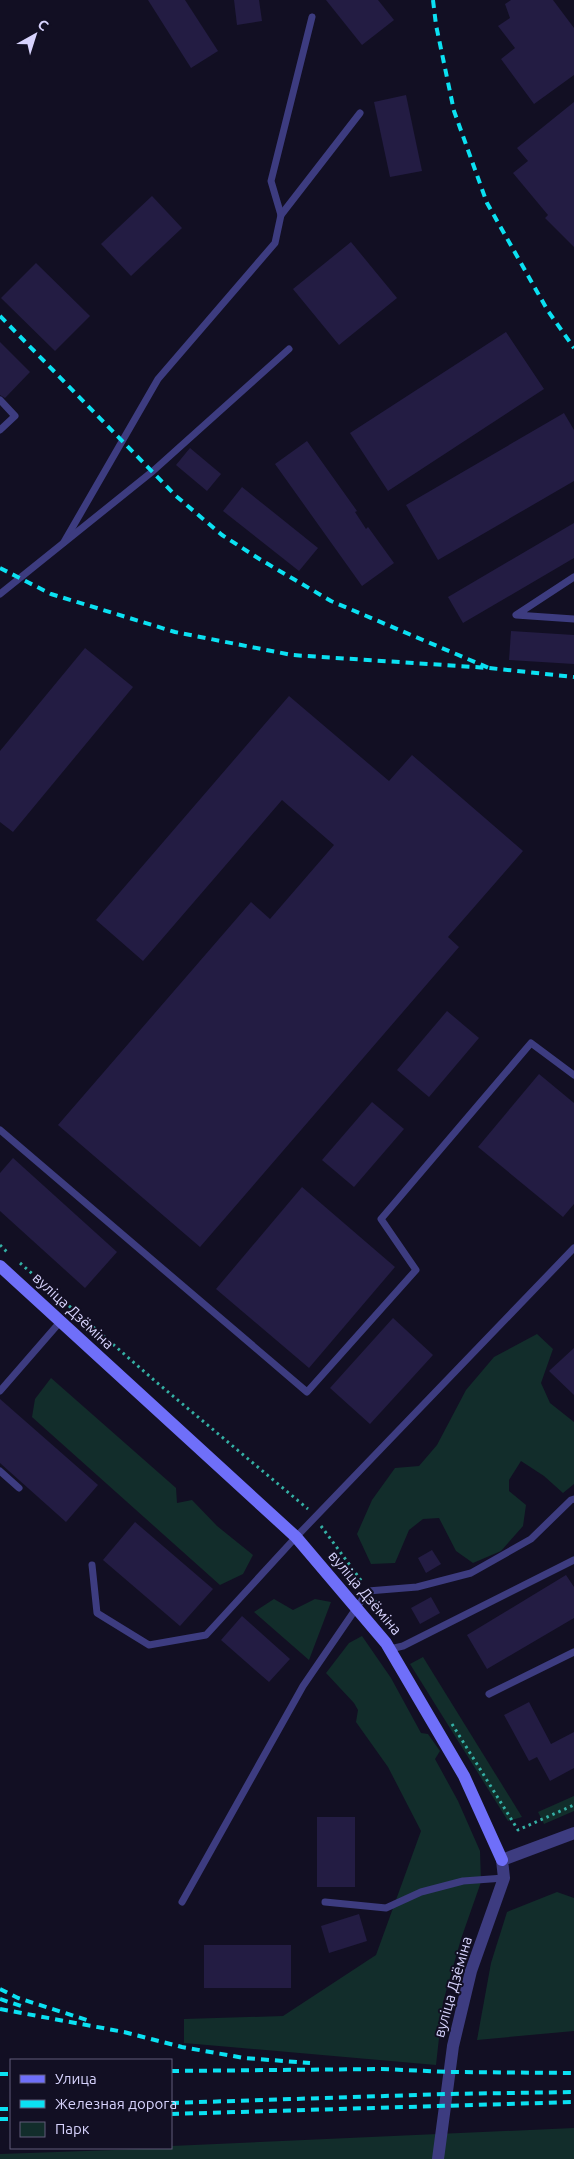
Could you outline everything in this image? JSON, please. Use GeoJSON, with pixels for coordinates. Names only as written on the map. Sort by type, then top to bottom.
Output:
{"type":"FeatureCollection","features":[{"type":"Feature","properties":{"kind":"main road","name":"вуліца Дзёміна"},"geometry":{"type":"LineString","coordinates":[[0,1266],[296,1537],[390,1649],[464,1776],[502,1860]]}},
{"type":"Feature","properties":{"kind":"street"},"geometry":{"type":"LineString","coordinates":[[502,1860],[574,1833]]}},
{"type":"Feature","properties":{"kind":"street","name":"вуліца Дзёміна"},"geometry":{"type":"LineString","coordinates":[[438,2159],[453,2046],[471,1971],[504,1878],[502,1860]]}},
{"type":"Feature","properties":{"kind":"lane"},"geometry":{"type":"LineString","coordinates":[[281,215],[271,182],[312,17]]}},
{"type":"Feature","properties":{"kind":"lane"},"geometry":{"type":"LineString","coordinates":[[64,542],[158,379],[275,243],[281,215],[360,113]]}},
{"type":"Feature","properties":{"kind":"lane"},"geometry":{"type":"LineString","coordinates":[[0,594],[153,471],[289,349]]}},
{"type":"Feature","properties":{"kind":"lane"},"geometry":{"type":"LineString","coordinates":[[0,400],[15,416],[0,430]]}},
{"type":"Feature","properties":{"kind":"lane"},"geometry":{"type":"LineString","coordinates":[[574,577],[516,615],[574,619]]}},
{"type":"Feature","properties":{"kind":"lane"},"geometry":{"type":"LineString","coordinates":[[0,1130],[307,1392],[416,1270],[381,1219],[531,1043],[574,1075]]}},
{"type":"Feature","properties":{"kind":"lane"},"geometry":{"type":"LineString","coordinates":[[92,1564],[97,1613],[149,1645],[206,1636],[296,1537],[574,1248]]}},
{"type":"Feature","properties":{"kind":"lane"},"geometry":{"type":"LineString","coordinates":[[0,1391],[60,1322]]}},
{"type":"Feature","properties":{"kind":"lane"},"geometry":{"type":"LineString","coordinates":[[0,1471],[19,1488]]}},
{"type":"Feature","properties":{"kind":"lane"},"geometry":{"type":"LineString","coordinates":[[182,1902],[303,1686],[368,1591],[417,1587],[471,1573],[531,1539],[574,1499]]}},
{"type":"Feature","properties":{"kind":"lane"},"geometry":{"type":"LineString","coordinates":[[390,1649],[403,1646],[574,1560]]}},
{"type":"Feature","properties":{"kind":"lane"},"geometry":{"type":"LineString","coordinates":[[489,1694],[574,1652]]}},
{"type":"Feature","properties":{"kind":"lane"},"geometry":{"type":"LineString","coordinates":[[325,1902],[386,1908],[421,1892],[463,1881],[504,1878]]}},
{"type":"Feature","properties":{"kind":"path"},"geometry":{"type":"LineString","coordinates":[[0,1245],[148,1374],[221,1434]]}},
{"type":"Feature","properties":{"kind":"green space"},"geometry":{"type":"Polygon","coordinates":[[[537,1334],[553,1349],[541,1383],[550,1403],[574,1422],[574,1484],[563,1493],[544,1476],[521,1461],[509,1480],[509,1491],[526,1505],[523,1526],[501,1551],[473,1563],[456,1551],[439,1518],[423,1519],[409,1530],[395,1563],[371,1564],[357,1534],[372,1500],[395,1468],[419,1466],[437,1445],[466,1390],[494,1357],[537,1334]]]}},
{"type":"Feature","properties":{"kind":"green space"},"geometry":{"type":"Polygon","coordinates":[[[51,1378],[176,1488],[177,1503],[192,1500],[217,1526],[253,1555],[243,1574],[220,1585],[32,1417],[35,1399],[51,1378]]]}},
{"type":"Feature","properties":{"kind":"green space"},"geometry":{"type":"Polygon","coordinates":[[[274,1599],[293,1610],[315,1599],[331,1602],[309,1660],[254,1612],[274,1599]]]}},
{"type":"Feature","properties":{"kind":"green space"},"geometry":{"type":"Polygon","coordinates":[[[362,1636],[391,1678],[421,1733],[428,1734],[440,1751],[435,1759],[458,1801],[480,1851],[481,1882],[461,1939],[443,2002],[436,2065],[184,2043],[184,2019],[283,2016],[376,1955],[421,1831],[388,1767],[356,1722],[358,1710],[354,1703],[326,1673],[349,1643],[362,1636]]]}},
{"type":"Feature","properties":{"kind":"green space"},"geometry":{"type":"Polygon","coordinates":[[[423,1657],[522,1817],[508,1821],[410,1664],[423,1657]]]}},
{"type":"Feature","properties":{"kind":"green space"},"geometry":{"type":"Polygon","coordinates":[[[574,1796],[574,1811],[544,1824],[538,1812],[574,1796]]]}},
{"type":"Feature","properties":{"kind":"green space"},"geometry":{"type":"Polygon","coordinates":[[[557,1892],[574,1898],[574,2031],[477,2040],[491,1963],[507,1912],[557,1892]]]}},
{"type":"Feature","properties":{"kind":"green space"},"geometry":{"type":"Polygon","coordinates":[[[574,2128],[574,2159],[0,2159],[0,2154],[172,2149],[172,2146],[574,2128]]]}},
{"type":"Feature","properties":{"kind":"building"},"geometry":{"type":"Polygon","coordinates":[[[148,0],[185,0],[218,51],[191,68],[148,0]]]}},
{"type":"Feature","properties":{"kind":"building"},"geometry":{"type":"Polygon","coordinates":[[[234,0],[259,0],[262,21],[237,25],[234,0]]]}},
{"type":"Feature","properties":{"kind":"building"},"geometry":{"type":"Polygon","coordinates":[[[326,0],[378,0],[394,20],[362,45],[326,0]]]}},
{"type":"Feature","properties":{"kind":"building"},"geometry":{"type":"Polygon","coordinates":[[[511,0],[553,0],[574,28],[574,75],[534,104],[501,59],[515,48],[498,26],[510,18],[505,4],[511,0]]]}},
{"type":"Feature","properties":{"kind":"building"},"geometry":{"type":"Polygon","coordinates":[[[406,95],[422,171],[390,177],[374,102],[406,95]]]}},
{"type":"Feature","properties":{"kind":"building"},"geometry":{"type":"Polygon","coordinates":[[[574,102],[574,247],[545,218],[548,215],[513,173],[528,161],[517,148],[574,102]]]}},
{"type":"Feature","properties":{"kind":"building"},"geometry":{"type":"Polygon","coordinates":[[[152,196],[182,228],[131,276],[101,244],[152,196]]]}},
{"type":"Feature","properties":{"kind":"building"},"geometry":{"type":"Polygon","coordinates":[[[351,242],[397,298],[339,345],[293,289],[351,242]]]}},
{"type":"Feature","properties":{"kind":"building"},"geometry":{"type":"Polygon","coordinates":[[[36,263],[90,316],[55,351],[1,298],[36,263]]]}},
{"type":"Feature","properties":{"kind":"building"},"geometry":{"type":"Polygon","coordinates":[[[506,332],[544,389],[388,491],[350,433],[506,332]]]}},
{"type":"Feature","properties":{"kind":"building"},"geometry":{"type":"Polygon","coordinates":[[[0,342],[30,372],[5,398],[0,395],[0,342]]]}},
{"type":"Feature","properties":{"kind":"building"},"geometry":{"type":"Polygon","coordinates":[[[564,413],[574,430],[574,481],[438,560],[406,505],[564,413]]]}},
{"type":"Feature","properties":{"kind":"building"},"geometry":{"type":"Polygon","coordinates":[[[307,441],[357,511],[355,512],[366,529],[368,527],[394,563],[362,586],[275,464],[307,441]]]}},
{"type":"Feature","properties":{"kind":"building"},"geometry":{"type":"Polygon","coordinates":[[[190,448],[221,474],[207,491],[176,465],[190,448]]]}},
{"type":"Feature","properties":{"kind":"building"},"geometry":{"type":"Polygon","coordinates":[[[242,487],[318,548],[299,571],[223,511],[242,487]]]}},
{"type":"Feature","properties":{"kind":"building"},"geometry":{"type":"Polygon","coordinates":[[[574,523],[574,558],[463,623],[448,597],[574,523]]]}},
{"type":"Feature","properties":{"kind":"building"},"geometry":{"type":"Polygon","coordinates":[[[511,631],[574,635],[574,664],[509,660],[511,631]]]}},
{"type":"Feature","properties":{"kind":"building"},"geometry":{"type":"Polygon","coordinates":[[[85,648],[133,687],[13,832],[0,822],[0,751],[85,648]]]}},
{"type":"Feature","properties":{"kind":"building"},"geometry":{"type":"Polygon","coordinates":[[[289,696],[389,781],[412,755],[523,851],[448,937],[459,947],[200,1247],[58,1125],[251,902],[270,919],[334,845],[282,800],[143,961],[96,920],[289,696]]]}},
{"type":"Feature","properties":{"kind":"building"},"geometry":{"type":"Polygon","coordinates":[[[447,1011],[479,1038],[429,1097],[397,1070],[447,1011]]]}},
{"type":"Feature","properties":{"kind":"building"},"geometry":{"type":"Polygon","coordinates":[[[539,1074],[574,1103],[574,1204],[563,1217],[478,1147],[539,1074]]]}},
{"type":"Feature","properties":{"kind":"building"},"geometry":{"type":"Polygon","coordinates":[[[372,1102],[404,1129],[354,1187],[322,1160],[372,1102]]]}},
{"type":"Feature","properties":{"kind":"building"},"geometry":{"type":"Polygon","coordinates":[[[13,1158],[117,1252],[85,1288],[0,1211],[0,1173],[13,1158]]]}},
{"type":"Feature","properties":{"kind":"building"},"geometry":{"type":"Polygon","coordinates":[[[302,1187],[395,1267],[309,1368],[216,1289],[302,1187]]]}},
{"type":"Feature","properties":{"kind":"building"},"geometry":{"type":"Polygon","coordinates":[[[393,1318],[433,1355],[370,1424],[330,1388],[393,1318]]]}},
{"type":"Feature","properties":{"kind":"building"},"geometry":{"type":"Polygon","coordinates":[[[574,1348],[574,1395],[549,1371],[574,1348]]]}},
{"type":"Feature","properties":{"kind":"building"},"geometry":{"type":"Polygon","coordinates":[[[0,1399],[98,1485],[66,1522],[0,1463],[0,1399]]]}},
{"type":"Feature","properties":{"kind":"building"},"geometry":{"type":"Polygon","coordinates":[[[135,1522],[213,1589],[180,1626],[103,1560],[135,1522]]]}},
{"type":"Feature","properties":{"kind":"building"},"geometry":{"type":"Polygon","coordinates":[[[432,1550],[441,1564],[426,1573],[418,1558],[432,1550]]]}},
{"type":"Feature","properties":{"kind":"building"},"geometry":{"type":"Polygon","coordinates":[[[566,1575],[574,1587],[574,1618],[487,1669],[467,1635],[566,1575]]]}},
{"type":"Feature","properties":{"kind":"building"},"geometry":{"type":"Polygon","coordinates":[[[431,1597],[440,1613],[420,1624],[411,1608],[431,1597]]]}},
{"type":"Feature","properties":{"kind":"building"},"geometry":{"type":"Polygon","coordinates":[[[242,1616],[290,1659],[269,1682],[221,1640],[242,1616]]]}},
{"type":"Feature","properties":{"kind":"building"},"geometry":{"type":"Polygon","coordinates":[[[529,1702],[551,1744],[574,1732],[574,1768],[550,1781],[537,1757],[529,1761],[504,1715],[529,1702]]]}},
{"type":"Feature","properties":{"kind":"building"},"geometry":{"type":"Polygon","coordinates":[[[317,1817],[355,1817],[355,1887],[317,1887],[317,1817]]]}},
{"type":"Feature","properties":{"kind":"building"},"geometry":{"type":"Polygon","coordinates":[[[359,1914],[367,1941],[329,1953],[321,1926],[359,1914]]]}},
{"type":"Feature","properties":{"kind":"building"},"geometry":{"type":"Polygon","coordinates":[[[204,1945],[291,1945],[291,1988],[204,1988],[204,1945]]]}},
{"type":"Feature","properties":{"kind":"railway"},"geometry":{"type":"LineString","coordinates":[[433,0],[436,25],[454,111],[487,203],[548,311],[574,348]]}},
{"type":"Feature","properties":{"kind":"railway"},"geometry":{"type":"LineString","coordinates":[[0,316],[176,496],[222,535],[331,601],[489,668]]}},
{"type":"Feature","properties":{"kind":"railway"},"geometry":{"type":"LineString","coordinates":[[0,568],[51,594],[175,632],[292,655],[489,668],[574,677]]}},
{"type":"Feature","properties":{"kind":"railway"},"geometry":{"type":"LineString","coordinates":[[0,1989],[18,1998],[87,2020]]}},
{"type":"Feature","properties":{"kind":"railway"},"geometry":{"type":"LineString","coordinates":[[0,1999],[24,2007]]}},
{"type":"Feature","properties":{"kind":"railway"},"geometry":{"type":"LineString","coordinates":[[0,2009],[124,2032],[182,2047],[244,2058],[310,2063]]}},
{"type":"Feature","properties":{"kind":"railway"},"geometry":{"type":"LineString","coordinates":[[172,2071],[381,2069],[450,2072],[574,2073]]}},
{"type":"Feature","properties":{"kind":"railway"},"geometry":{"type":"LineString","coordinates":[[0,2074],[10,2074]]}},
{"type":"Feature","properties":{"kind":"railway"},"geometry":{"type":"LineString","coordinates":[[172,2103],[574,2092]]}},
{"type":"Feature","properties":{"kind":"railway"},"geometry":{"type":"LineString","coordinates":[[172,2114],[574,2102]]}},
{"type":"Feature","properties":{"kind":"railway"},"geometry":{"type":"LineString","coordinates":[[0,2109],[10,2109]]}},
{"type":"Feature","properties":{"kind":"railway"},"geometry":{"type":"LineString","coordinates":[[0,2119],[10,2119]]}}]}
